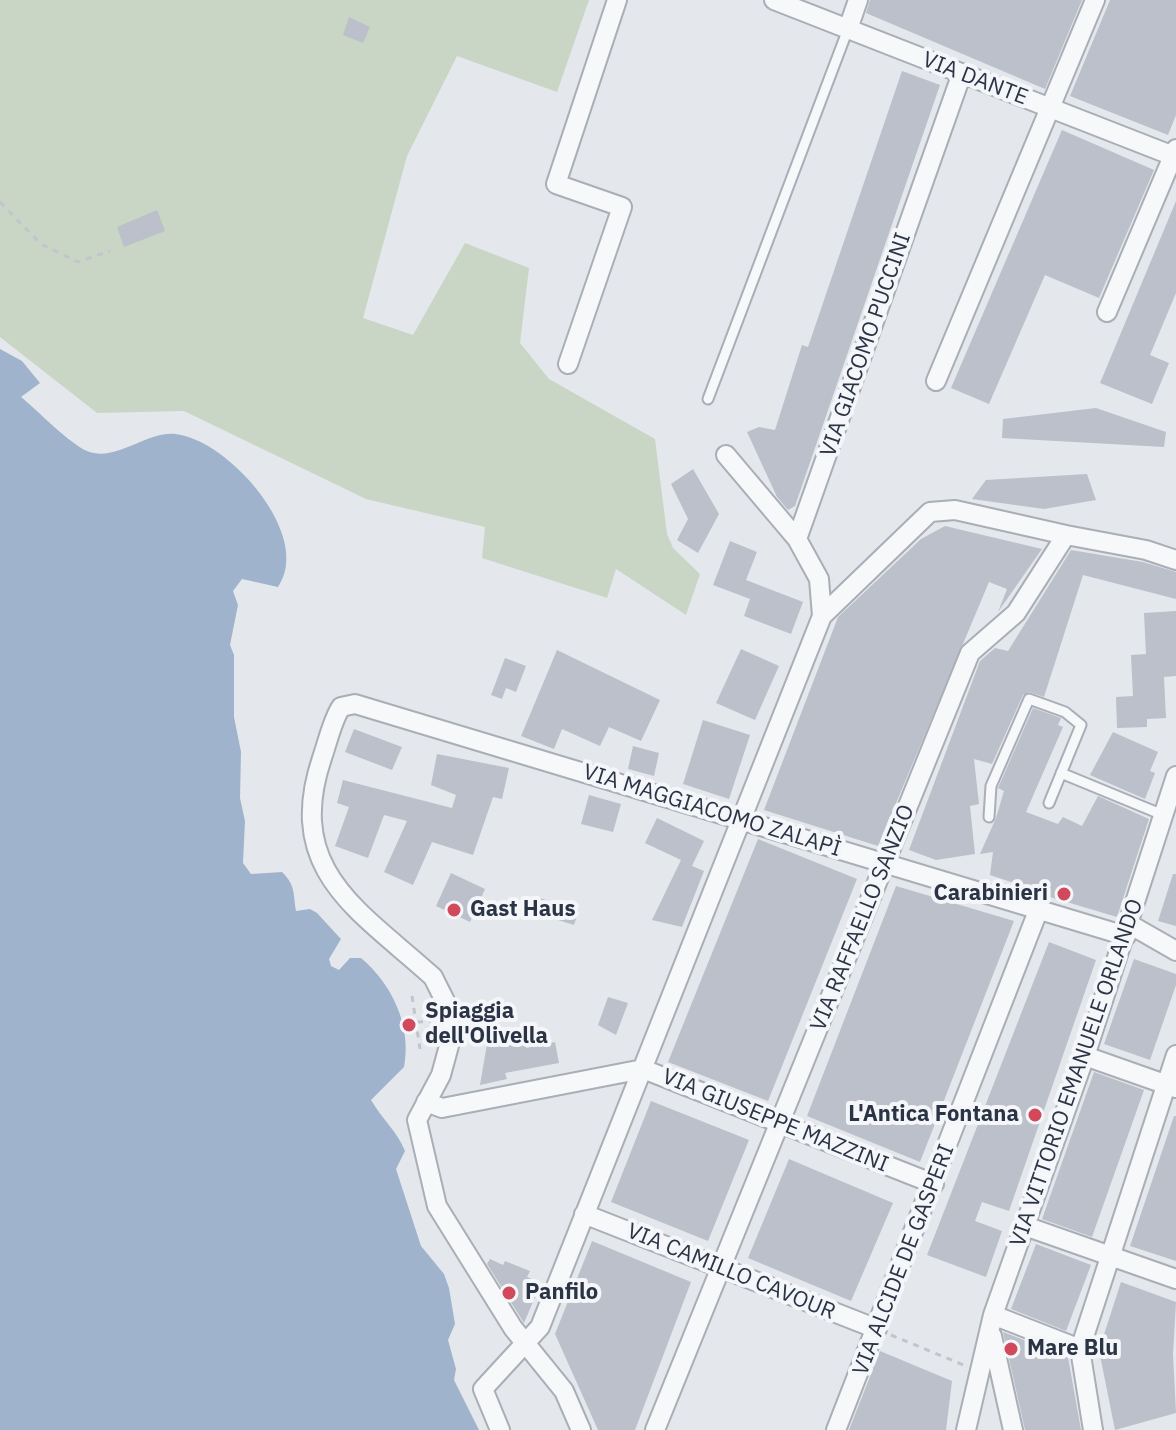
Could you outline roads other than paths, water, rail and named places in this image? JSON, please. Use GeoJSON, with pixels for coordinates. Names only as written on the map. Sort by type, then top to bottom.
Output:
{"type":"FeatureCollection","features":[{"type":"Feature","properties":{"kind":"street"},"geometry":{"type":"LineString","coordinates":[[568,364],[622,207],[556,184],[617,0]]}},
{"type":"Feature","properties":{"kind":"street","name":"VIA DANTE"},"geometry":{"type":"LineString","coordinates":[[774,0],[1175,154]]}},
{"type":"Feature","properties":{"kind":"street"},"geometry":{"type":"LineString","coordinates":[[848,29],[858,0]]}},
{"type":"Feature","properties":{"kind":"street"},"geometry":{"type":"LineString","coordinates":[[936,381],[1095,0]]}},
{"type":"Feature","properties":{"kind":"street","name":"VIA GIACOMO PUCCINI"},"geometry":{"type":"LineString","coordinates":[[797,539],[962,73]]}},
{"type":"Feature","properties":{"kind":"street"},"geometry":{"type":"LineString","coordinates":[[1107,312],[1175,154]]}},
{"type":"Feature","properties":{"kind":"street"},"geometry":{"type":"LineString","coordinates":[[726,455],[797,539],[819,579],[822,616]]}},
{"type":"Feature","properties":{"kind":"street"},"geometry":{"type":"LineString","coordinates":[[500,1430],[483,1389],[540,1327],[822,616],[930,512],[955,510],[1176,560]]}},
{"type":"Feature","properties":{"kind":"street","name":"VIA RAFFAELLO SANZIO"},"geometry":{"type":"LineString","coordinates":[[655,1430],[970,653],[1016,613],[1066,535]]}},
{"type":"Feature","properties":{"kind":"street","name":"VIA MAGGIACOMO ZALAPÌ"},"geometry":{"type":"LineString","coordinates":[[426,1102],[447,1059],[450,1031],[446,1003],[433,977],[328,876],[314,848],[311,832],[316,775],[338,710],[344,704],[355,704],[1125,936]]}},
{"type":"Feature","properties":{"kind":"street","name":"VIA VITTORIO EMANUELE ORLANDO"},"geometry":{"type":"LineString","coordinates":[[968,1421],[992,1322],[1085,1056],[1176,776]]}},
{"type":"Feature","properties":{"kind":"street","name":"VIA ALCIDE DE GASPERI"},"geometry":{"type":"LineString","coordinates":[[836,1430],[1038,911]]}},
{"type":"Feature","properties":{"kind":"street"},"geometry":{"type":"LineString","coordinates":[[1125,936],[1171,949]]}},
{"type":"Feature","properties":{"kind":"street"},"geometry":{"type":"LineString","coordinates":[[1125,936],[1171,949]]}},
{"type":"Feature","properties":{"kind":"street"},"geometry":{"type":"LineString","coordinates":[[1093,1430],[1080,1349],[1109,1256],[1171,1086],[1176,1055]]}},
{"type":"Feature","properties":{"kind":"street"},"geometry":{"type":"LineString","coordinates":[[1085,1056],[1171,1086]]}},
{"type":"Feature","properties":{"kind":"street","name":"VIA GIUSEPPE MAZZINI"},"geometry":{"type":"LineString","coordinates":[[426,1102],[442,1108],[643,1069],[934,1184]]}},
{"type":"Feature","properties":{"kind":"street"},"geometry":{"type":"LineString","coordinates":[[426,1102],[417,1120],[437,1206],[526,1344],[564,1391],[581,1430]]}},
{"type":"Feature","properties":{"kind":"street","name":"VIA CAMILLO CAVOUR"},"geometry":{"type":"LineString","coordinates":[[584,1214],[877,1329]]}},
{"type":"Feature","properties":{"kind":"street"},"geometry":{"type":"LineString","coordinates":[[1025,1226],[1176,1279]]}},
{"type":"Feature","properties":{"kind":"street"},"geometry":{"type":"LineString","coordinates":[[1013,1430],[992,1322],[1080,1349]]}},
{"type":"Feature","properties":{"kind":"street"},"geometry":{"type":"LineString","coordinates":[[968,1421],[979,1398],[989,1393],[1004,1398],[1008,1408]]}},
{"type":"Feature","properties":{"kind":"lane"},"geometry":{"type":"LineString","coordinates":[[708,399],[848,29]]}},
{"type":"Feature","properties":{"kind":"lane"},"geometry":{"type":"LineString","coordinates":[[989,817],[991,786],[1029,699],[1065,712],[1081,725],[1049,803]]}},
{"type":"Feature","properties":{"kind":"lane"},"geometry":{"type":"LineString","coordinates":[[1061,773],[1163,815]]}},
{"type":"Feature","properties":{"kind":"water"},"geometry":{"type":"Polygon","coordinates":[[[0,349],[22,361],[40,383],[21,397],[80,447],[98,454],[120,450],[164,434],[196,440],[219,453],[240,471],[260,493],[275,517],[285,542],[286,566],[278,587],[242,579],[233,591],[238,605],[230,645],[234,655],[234,717],[241,752],[240,798],[245,821],[243,863],[251,874],[282,872],[292,886],[296,911],[310,909],[317,913],[341,939],[329,959],[331,966],[339,970],[350,958],[361,958],[382,980],[397,1007],[405,1036],[404,1067],[371,1100],[405,1151],[396,1169],[421,1246],[444,1274],[449,1288],[455,1324],[448,1340],[456,1369],[454,1380],[479,1430],[0,1430],[0,349]]]}},
{"type":"Feature","properties":{"kind":"place","name":"Carabinieri"},"geometry":{"type":"Point","coordinates":[1064,894]}},
{"type":"Feature","properties":{"kind":"place","name":"Gast Haus"},"geometry":{"type":"Point","coordinates":[454,910]}},
{"type":"Feature","properties":{"kind":"place","name":"Spiaggia dell'Olivella"},"geometry":{"type":"Point","coordinates":[409,1025]}},
{"type":"Feature","properties":{"kind":"place","name":"L'Antica Fontana"},"geometry":{"type":"Point","coordinates":[1035,1115]}},
{"type":"Feature","properties":{"kind":"place","name":"Panfilo"},"geometry":{"type":"Point","coordinates":[509,1293]}},
{"type":"Feature","properties":{"kind":"place","name":"Mare Blu"},"geometry":{"type":"Point","coordinates":[1011,1349]}}]}
